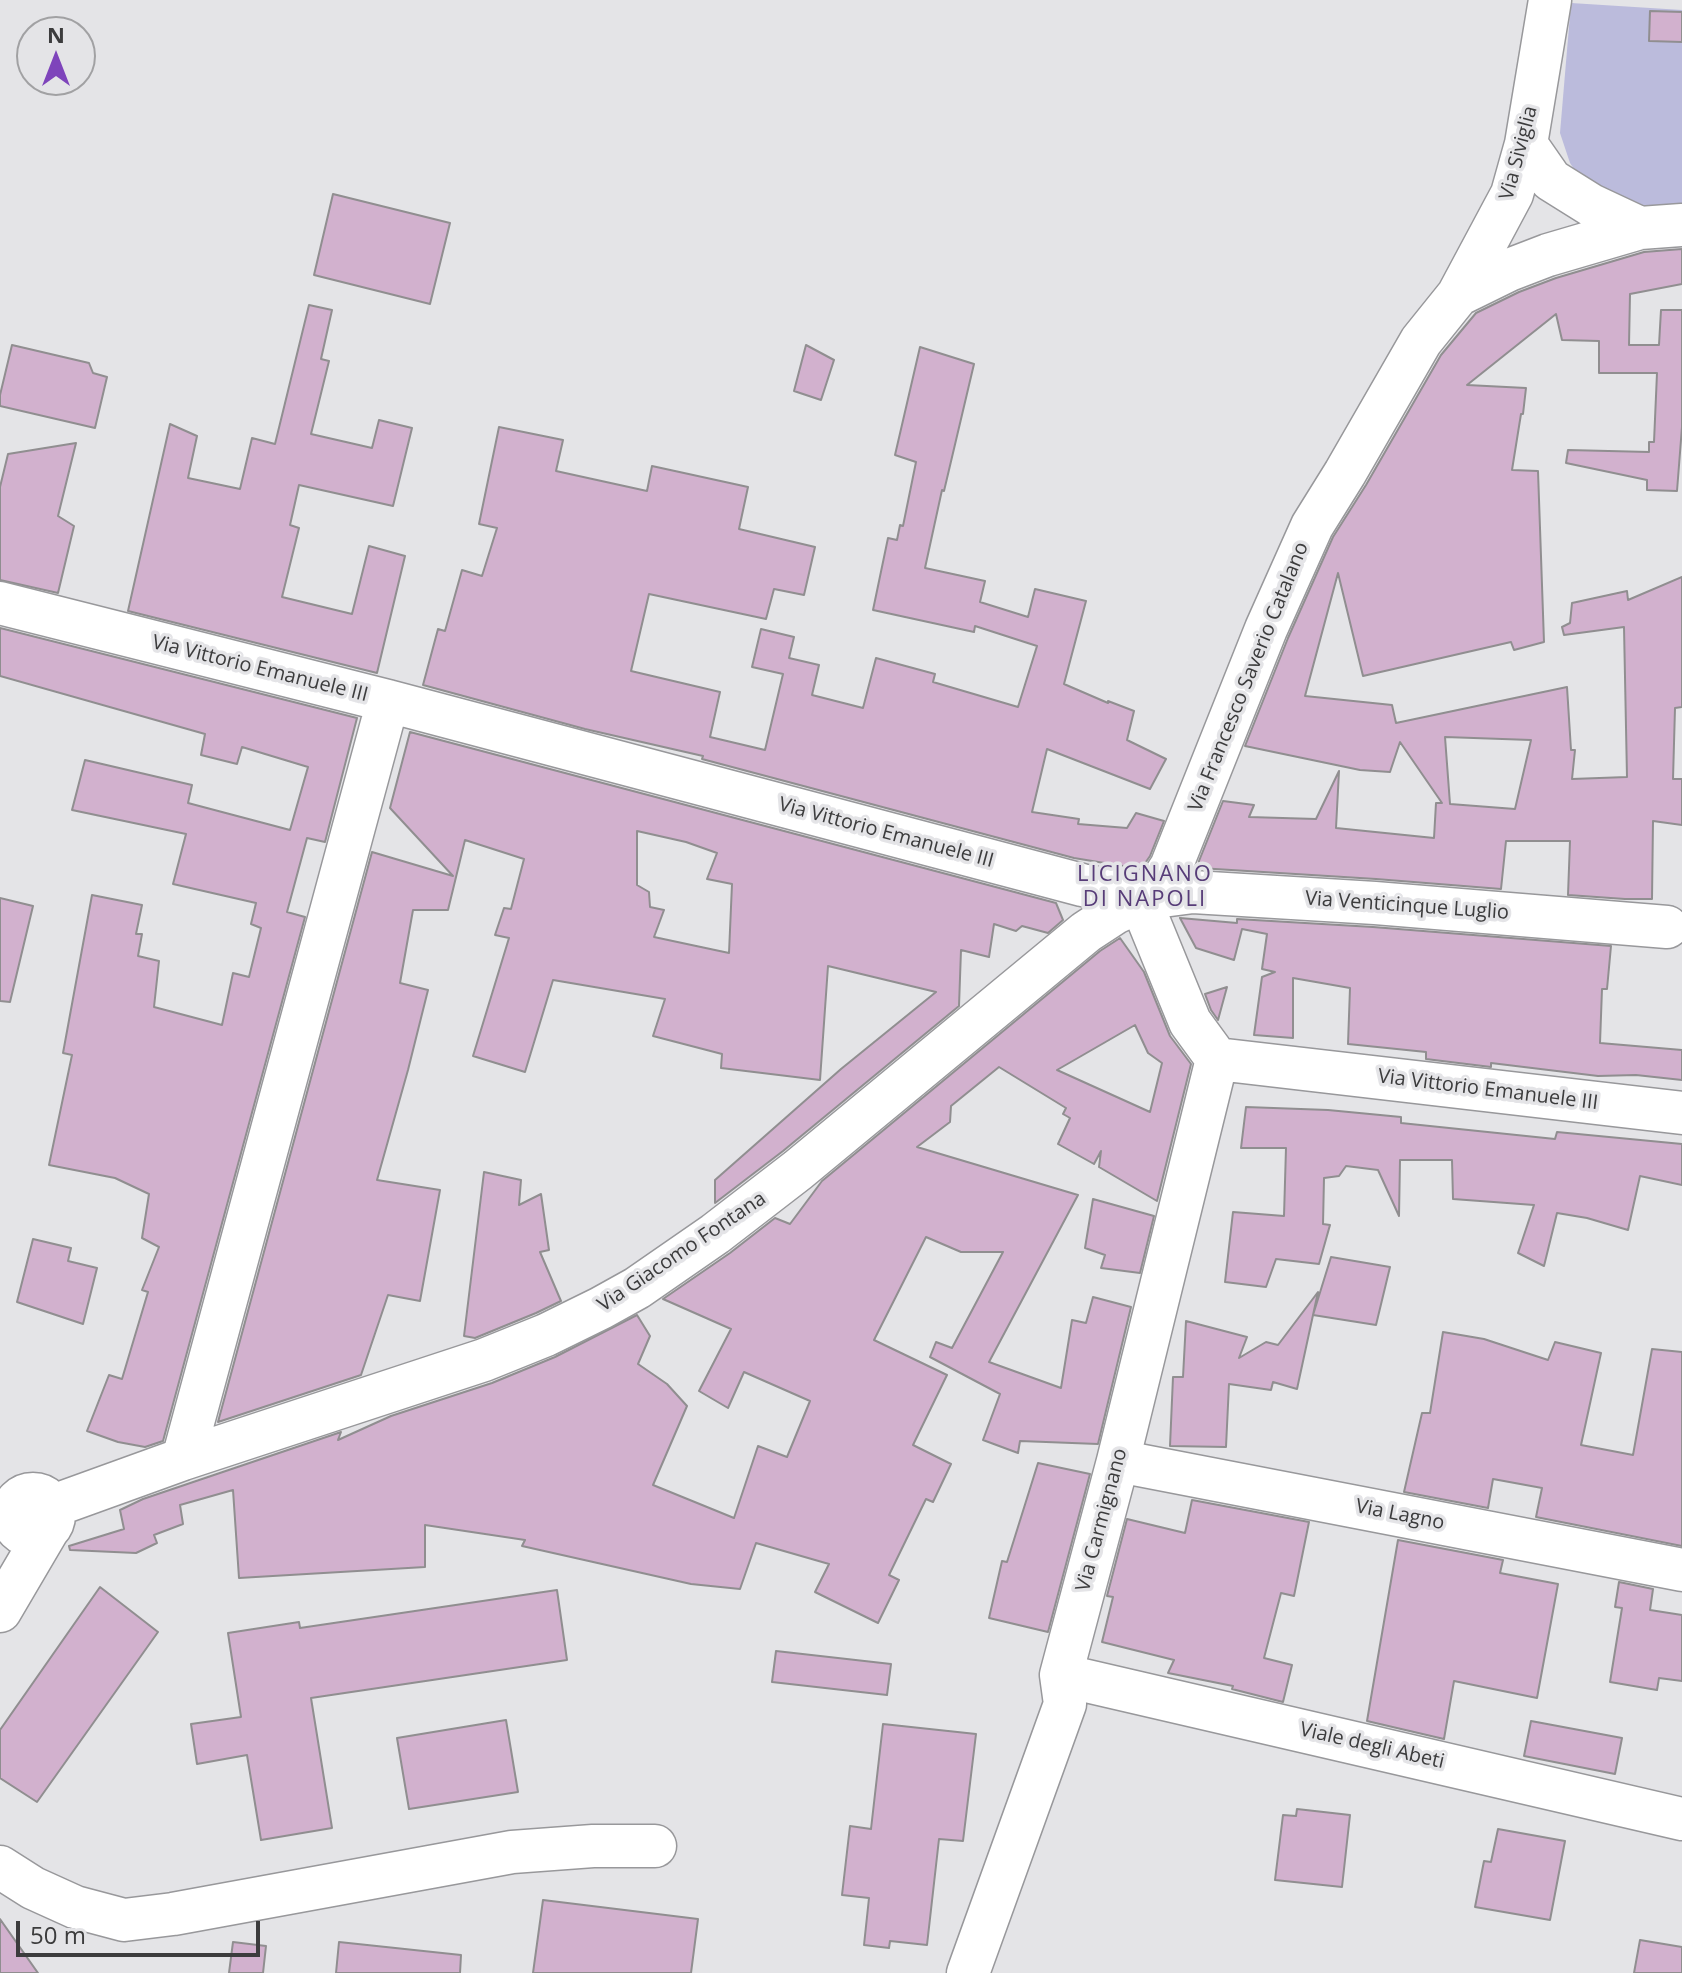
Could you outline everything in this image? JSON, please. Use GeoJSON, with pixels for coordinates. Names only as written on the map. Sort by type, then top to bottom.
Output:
{"type":"FeatureCollection","features":[{"type":"Feature","properties":{"kind":"street","name":"Via Siviglia"},"geometry":{"type":"LineString","coordinates":[[1458,295],[1512,194],[1526,144],[1550,0]]}},
{"type":"Feature","properties":{"kind":"street"},"geometry":{"type":"LineString","coordinates":[[1526,144],[1551,180],[1591,205],[1640,228]]}},
{"type":"Feature","properties":{"kind":"street"},"geometry":{"type":"LineString","coordinates":[[1458,295],[1548,255],[1640,228],[1682,225]]}},
{"type":"Feature","properties":{"kind":"street","name":"Via Francesco Saverio Catalano"},"geometry":{"type":"LineString","coordinates":[[1147,898],[1171,867],[1266,629],[1312,526],[1421,341],[1458,295]]}},
{"type":"Feature","properties":{"kind":"street","name":"Via Vittorio Emanuele III"},"geometry":{"type":"LineString","coordinates":[[0,603],[388,701],[1082,885],[1147,898]]}},
{"type":"Feature","properties":{"kind":"street"},"geometry":{"type":"LineString","coordinates":[[183,1459],[388,701]]}},
{"type":"Feature","properties":{"kind":"street","name":"Via Venticinque Luglio"},"geometry":{"type":"LineString","coordinates":[[1147,898],[1193,892],[1375,903],[1667,927]]}},
{"type":"Feature","properties":{"kind":"street"},"geometry":{"type":"LineString","coordinates":[[1147,898],[1145,912],[1190,1022],[1217,1059]]}},
{"type":"Feature","properties":{"kind":"street","name":"Via Giacomo Fontana"},"geometry":{"type":"LineString","coordinates":[[28,1510],[484,1360],[546,1335],[625,1295],[715,1234],[798,1170],[1086,932],[1115,913],[1147,898]]}},
{"type":"Feature","properties":{"kind":"street","name":"Via Vittorio Emanuele III"},"geometry":{"type":"LineString","coordinates":[[1217,1059],[1682,1113]]}},
{"type":"Feature","properties":{"kind":"street","name":"Via Carmignano"},"geometry":{"type":"LineString","coordinates":[[968,1973],[1065,1704],[1061,1675],[1118,1461],[1217,1059]]}},
{"type":"Feature","properties":{"kind":"street","name":"Via Lagno"},"geometry":{"type":"LineString","coordinates":[[1118,1461],[1682,1570]]}},
{"type":"Feature","properties":{"kind":"street"},"geometry":{"type":"LineString","coordinates":[[0,1611],[28,1510]]}},
{"type":"Feature","properties":{"kind":"street","name":"Viale degli Abeti"},"geometry":{"type":"LineString","coordinates":[[1061,1675],[1682,1819]]}},
{"type":"Feature","properties":{"kind":"street"},"geometry":{"type":"LineString","coordinates":[[0,1867],[33,1888],[75,1907],[124,1920],[173,1914],[512,1852],[593,1846],[655,1846]]}},
{"type":"Feature","properties":{"kind":"shaded area"},"geometry":{"type":"Polygon","coordinates":[[[1571,3],[1682,10],[1682,207],[1645,209],[1580,178],[1570,163],[1560,133],[1571,3]]]}},
{"type":"Feature","properties":{"kind":"building"},"geometry":{"type":"Polygon","coordinates":[[[1650,11],[1682,12],[1682,42],[1649,41],[1650,11]]]}},
{"type":"Feature","properties":{"kind":"building"},"geometry":{"type":"Polygon","coordinates":[[[333,194],[450,223],[430,304],[314,275],[333,194]]]}},
{"type":"Feature","properties":{"kind":"building"},"geometry":{"type":"Polygon","coordinates":[[[1682,249],[1682,284],[1630,294],[1629,345],[1659,345],[1661,310],[1682,310],[1682,427],[1677,491],[1647,490],[1647,480],[1566,463],[1568,450],[1649,452],[1649,442],[1654,442],[1657,373],[1599,373],[1599,341],[1562,340],[1556,314],[1467,385],[1526,388],[1512,470],[1538,471],[1544,642],[1514,650],[1511,642],[1363,676],[1338,573],[1305,696],[1392,705],[1396,723],[1567,687],[1571,750],[1575,750],[1572,779],[1627,777],[1624,627],[1564,635],[1562,627],[1570,623],[1572,603],[1627,591],[1628,600],[1682,577],[1682,707],[1675,708],[1673,779],[1682,779],[1682,825],[1653,821],[1652,899],[1568,895],[1570,841],[1506,841],[1501,889],[1199,868],[1223,801],[1254,805],[1249,817],[1316,819],[1339,771],[1336,828],[1434,838],[1436,803],[1442,803],[1400,742],[1390,772],[1360,770],[1245,746],[1333,537],[1441,355],[1476,313],[1556,278],[1644,252],[1682,249]],[[1445,737],[1450,804],[1515,809],[1531,740],[1445,737]]]}},
{"type":"Feature","properties":{"kind":"building"},"geometry":{"type":"Polygon","coordinates":[[[309,305],[332,310],[321,359],[329,361],[311,434],[372,448],[379,420],[412,428],[393,506],[299,485],[290,525],[299,528],[282,597],[352,614],[369,546],[405,556],[377,673],[128,611],[170,424],[197,436],[188,478],[240,489],[252,438],[275,444],[309,305]]]}},
{"type":"Feature","properties":{"kind":"building"},"geometry":{"type":"Polygon","coordinates":[[[12,345],[89,363],[93,373],[107,377],[95,428],[0,406],[12,345]]]}},
{"type":"Feature","properties":{"kind":"building"},"geometry":{"type":"Polygon","coordinates":[[[806,345],[834,360],[821,400],[794,391],[806,345]]]}},
{"type":"Feature","properties":{"kind":"building"},"geometry":{"type":"Polygon","coordinates":[[[920,347],[974,364],[925,568],[985,581],[980,602],[1028,617],[1035,589],[1086,601],[1064,684],[1134,711],[1127,740],[1166,759],[1150,789],[1047,749],[1032,812],[1079,819],[1078,824],[1127,828],[1136,813],[1164,821],[1150,856],[1141,869],[1074,858],[702,759],[703,756],[585,729],[423,685],[438,629],[445,631],[462,570],[482,576],[497,528],[479,524],[499,427],[563,440],[556,471],[647,491],[652,466],[748,487],[739,529],[815,547],[804,595],[774,589],[766,619],[649,594],[631,671],[720,692],[710,737],[765,750],[783,674],[752,667],[761,629],[794,637],[789,658],[819,665],[812,695],[863,708],[876,658],[935,674],[933,682],[1018,707],[1037,646],[975,626],[974,632],[873,610],[888,538],[897,540],[900,525],[903,526],[916,462],[895,455],[920,347]]]}},
{"type":"Feature","properties":{"kind":"building"},"geometry":{"type":"Polygon","coordinates":[[[76,443],[58,516],[74,526],[58,593],[0,580],[0,487],[8,454],[76,443]]]}},
{"type":"Feature","properties":{"kind":"building"},"geometry":{"type":"Polygon","coordinates":[[[0,628],[357,718],[325,842],[307,838],[287,912],[305,917],[163,1441],[145,1447],[87,1431],[109,1375],[122,1379],[148,1292],[142,1290],[159,1247],[142,1238],[149,1194],[115,1178],[49,1165],[72,1055],[63,1053],[92,895],[142,905],[136,934],[142,934],[138,956],[159,961],[154,1007],[222,1025],[233,973],[249,977],[261,928],[251,924],[256,903],[173,884],[186,834],[72,810],[85,760],[192,785],[188,803],[290,830],[308,767],[242,747],[237,764],[201,755],[205,734],[0,676],[0,628]]]}},
{"type":"Feature","properties":{"kind":"building"},"geometry":{"type":"Polygon","coordinates":[[[410,732],[1056,903],[1063,920],[1048,933],[1022,926],[1016,931],[994,924],[989,957],[961,950],[959,1006],[715,1203],[715,1180],[841,1069],[936,992],[828,966],[820,1080],[721,1068],[722,1054],[653,1036],[665,999],[553,980],[525,1072],[473,1056],[509,938],[495,935],[504,908],[511,909],[524,859],[465,840],[448,910],[413,910],[400,983],[428,990],[377,1180],[440,1190],[420,1301],[388,1295],[361,1375],[218,1422],[372,852],[453,876],[390,808],[410,732]],[[637,831],[637,885],[649,892],[650,907],[664,910],[654,937],[729,953],[732,884],[707,879],[717,853],[637,831]]]}},
{"type":"Feature","properties":{"kind":"building"},"geometry":{"type":"Polygon","coordinates":[[[0,898],[33,906],[10,1002],[0,1001],[0,898]]]}},
{"type":"Feature","properties":{"kind":"building"},"geometry":{"type":"Polygon","coordinates":[[[1180,918],[1373,927],[1611,946],[1607,989],[1602,989],[1600,1043],[1682,1050],[1682,1080],[1636,1075],[1598,1076],[1491,1063],[1491,1067],[1426,1059],[1426,1052],[1348,1044],[1350,988],[1293,978],[1293,1038],[1254,1035],[1262,977],[1275,972],[1262,969],[1267,934],[1242,929],[1234,960],[1196,948],[1180,918]]]}},
{"type":"Feature","properties":{"kind":"building"},"geometry":{"type":"Polygon","coordinates":[[[1120,938],[1144,972],[1170,1036],[1191,1064],[1157,1201],[1099,1167],[1101,1151],[1094,1164],[1058,1144],[1070,1118],[1063,1114],[1066,1108],[999,1067],[951,1106],[950,1122],[917,1147],[1078,1195],[989,1362],[1061,1388],[1072,1320],[1086,1323],[1093,1297],[1131,1307],[1098,1444],[1020,1441],[1018,1453],[983,1440],[1000,1394],[930,1357],[936,1342],[952,1348],[1003,1252],[961,1252],[926,1237],[874,1340],[947,1375],[913,1445],[951,1464],[933,1502],[926,1499],[889,1575],[899,1580],[878,1623],[815,1592],[829,1564],[756,1543],[740,1589],[691,1584],[522,1546],[525,1540],[425,1525],[425,1567],[239,1578],[233,1490],[180,1505],[183,1524],[154,1535],[157,1543],[136,1553],[70,1550],[69,1546],[124,1529],[120,1510],[143,1499],[341,1432],[338,1440],[391,1416],[492,1383],[555,1357],[637,1315],[650,1336],[638,1364],[667,1384],[687,1406],[653,1485],[734,1518],[758,1446],[787,1457],[810,1401],[744,1372],[728,1408],[699,1391],[731,1329],[663,1299],[775,1218],[790,1224],[822,1181],[1100,951],[1120,938]],[[1135,1025],[1057,1070],[1150,1112],[1162,1063],[1148,1053],[1135,1025]]]}},
{"type":"Feature","properties":{"kind":"building"},"geometry":{"type":"Polygon","coordinates":[[[1227,987],[1218,1020],[1205,994],[1227,987]]]}},
{"type":"Feature","properties":{"kind":"building"},"geometry":{"type":"Polygon","coordinates":[[[1246,1107],[1401,1117],[1401,1123],[1555,1139],[1557,1132],[1682,1144],[1682,1185],[1640,1176],[1628,1230],[1557,1213],[1544,1266],[1518,1253],[1534,1205],[1453,1199],[1452,1160],[1400,1160],[1399,1216],[1378,1170],[1346,1166],[1339,1176],[1324,1178],[1323,1224],[1330,1225],[1319,1264],[1276,1259],[1266,1287],[1225,1282],[1233,1212],[1284,1216],[1286,1148],[1241,1148],[1246,1107]]]}},
{"type":"Feature","properties":{"kind":"building"},"geometry":{"type":"Polygon","coordinates":[[[484,1172],[521,1180],[519,1205],[541,1194],[549,1250],[540,1252],[561,1301],[475,1338],[464,1336],[484,1172]]]}},
{"type":"Feature","properties":{"kind":"building"},"geometry":{"type":"Polygon","coordinates":[[[1093,1199],[1154,1216],[1140,1273],[1101,1268],[1105,1255],[1085,1248],[1093,1199]]]}},
{"type":"Feature","properties":{"kind":"building"},"geometry":{"type":"Polygon","coordinates":[[[33,1239],[71,1248],[68,1261],[97,1268],[83,1324],[17,1302],[33,1239]]]}},
{"type":"Feature","properties":{"kind":"building"},"geometry":{"type":"Polygon","coordinates":[[[1331,1257],[1390,1267],[1376,1325],[1313,1315],[1331,1257]]]}},
{"type":"Feature","properties":{"kind":"building"},"geometry":{"type":"Polygon","coordinates":[[[1318,1292],[1297,1389],[1273,1382],[1271,1390],[1229,1384],[1226,1447],[1170,1446],[1173,1377],[1183,1377],[1186,1321],[1247,1337],[1239,1358],[1266,1342],[1278,1345],[1318,1292]]]}},
{"type":"Feature","properties":{"kind":"building"},"geometry":{"type":"Polygon","coordinates":[[[1443,1332],[1484,1339],[1548,1360],[1555,1342],[1601,1353],[1581,1445],[1633,1455],[1652,1349],[1682,1352],[1682,1546],[1536,1517],[1542,1488],[1493,1479],[1488,1508],[1404,1492],[1422,1413],[1430,1413],[1443,1332]]]}},
{"type":"Feature","properties":{"kind":"building"},"geometry":{"type":"Polygon","coordinates":[[[1038,1463],[1090,1474],[1048,1632],[989,1618],[1002,1561],[1007,1562],[1038,1463]]]}},
{"type":"Feature","properties":{"kind":"building"},"geometry":{"type":"Polygon","coordinates":[[[1192,1500],[1309,1522],[1294,1596],[1281,1593],[1264,1658],[1292,1665],[1283,1702],[1232,1689],[1233,1686],[1168,1673],[1174,1660],[1102,1642],[1113,1597],[1107,1596],[1127,1519],[1185,1533],[1192,1500]]]}},
{"type":"Feature","properties":{"kind":"building"},"geometry":{"type":"Polygon","coordinates":[[[1398,1540],[1503,1560],[1500,1573],[1558,1584],[1537,1698],[1454,1681],[1444,1739],[1367,1721],[1398,1540]]]}},
{"type":"Feature","properties":{"kind":"building"},"geometry":{"type":"Polygon","coordinates":[[[1619,1582],[1653,1589],[1650,1610],[1682,1615],[1682,1681],[1659,1678],[1657,1690],[1610,1682],[1622,1608],[1615,1607],[1619,1582]]]}},
{"type":"Feature","properties":{"kind":"building"},"geometry":{"type":"Polygon","coordinates":[[[100,1587],[158,1632],[37,1802],[0,1778],[0,1730],[100,1587]]]}},
{"type":"Feature","properties":{"kind":"building"},"geometry":{"type":"Polygon","coordinates":[[[557,1590],[567,1660],[311,1698],[332,1828],[261,1840],[247,1755],[197,1764],[191,1724],[241,1717],[228,1633],[299,1622],[300,1628],[557,1590]]]}},
{"type":"Feature","properties":{"kind":"building"},"geometry":{"type":"Polygon","coordinates":[[[776,1651],[891,1664],[887,1695],[772,1682],[776,1651]]]}},
{"type":"Feature","properties":{"kind":"building"},"geometry":{"type":"Polygon","coordinates":[[[506,1720],[518,1792],[409,1809],[397,1738],[506,1720]]]}},
{"type":"Feature","properties":{"kind":"building"},"geometry":{"type":"Polygon","coordinates":[[[1531,1721],[1622,1738],[1615,1774],[1524,1756],[1531,1721]]]}},
{"type":"Feature","properties":{"kind":"building"},"geometry":{"type":"Polygon","coordinates":[[[883,1724],[976,1734],[963,1841],[939,1839],[927,1945],[890,1941],[889,1948],[864,1945],[869,1898],[842,1895],[850,1826],[871,1829],[883,1724]]]}},
{"type":"Feature","properties":{"kind":"building"},"geometry":{"type":"Polygon","coordinates":[[[1297,1809],[1350,1815],[1342,1887],[1275,1880],[1283,1815],[1296,1816],[1297,1809]]]}},
{"type":"Feature","properties":{"kind":"building"},"geometry":{"type":"Polygon","coordinates":[[[1498,1829],[1565,1841],[1550,1920],[1475,1907],[1484,1861],[1491,1862],[1498,1829]]]}},
{"type":"Feature","properties":{"kind":"building"},"geometry":{"type":"Polygon","coordinates":[[[543,1900],[698,1919],[691,1973],[533,1973],[543,1900]]]}},
{"type":"Feature","properties":{"kind":"building"},"geometry":{"type":"Polygon","coordinates":[[[0,1919],[38,1973],[0,1973],[0,1919]]]}},
{"type":"Feature","properties":{"kind":"building"},"geometry":{"type":"Polygon","coordinates":[[[1640,1940],[1682,1947],[1682,1973],[1634,1973],[1640,1940]]]}},
{"type":"Feature","properties":{"kind":"building"},"geometry":{"type":"Polygon","coordinates":[[[233,1942],[266,1946],[263,1973],[229,1973],[233,1942]]]}},
{"type":"Feature","properties":{"kind":"building"},"geometry":{"type":"Polygon","coordinates":[[[339,1942],[461,1955],[460,1973],[336,1973],[339,1942]]]}},
{"type":"Feature","properties":{"kind":"district","name":"LICIGNANO DI NAPOLI"},"geometry":{"type":"Point","coordinates":[1145,888]}}]}
